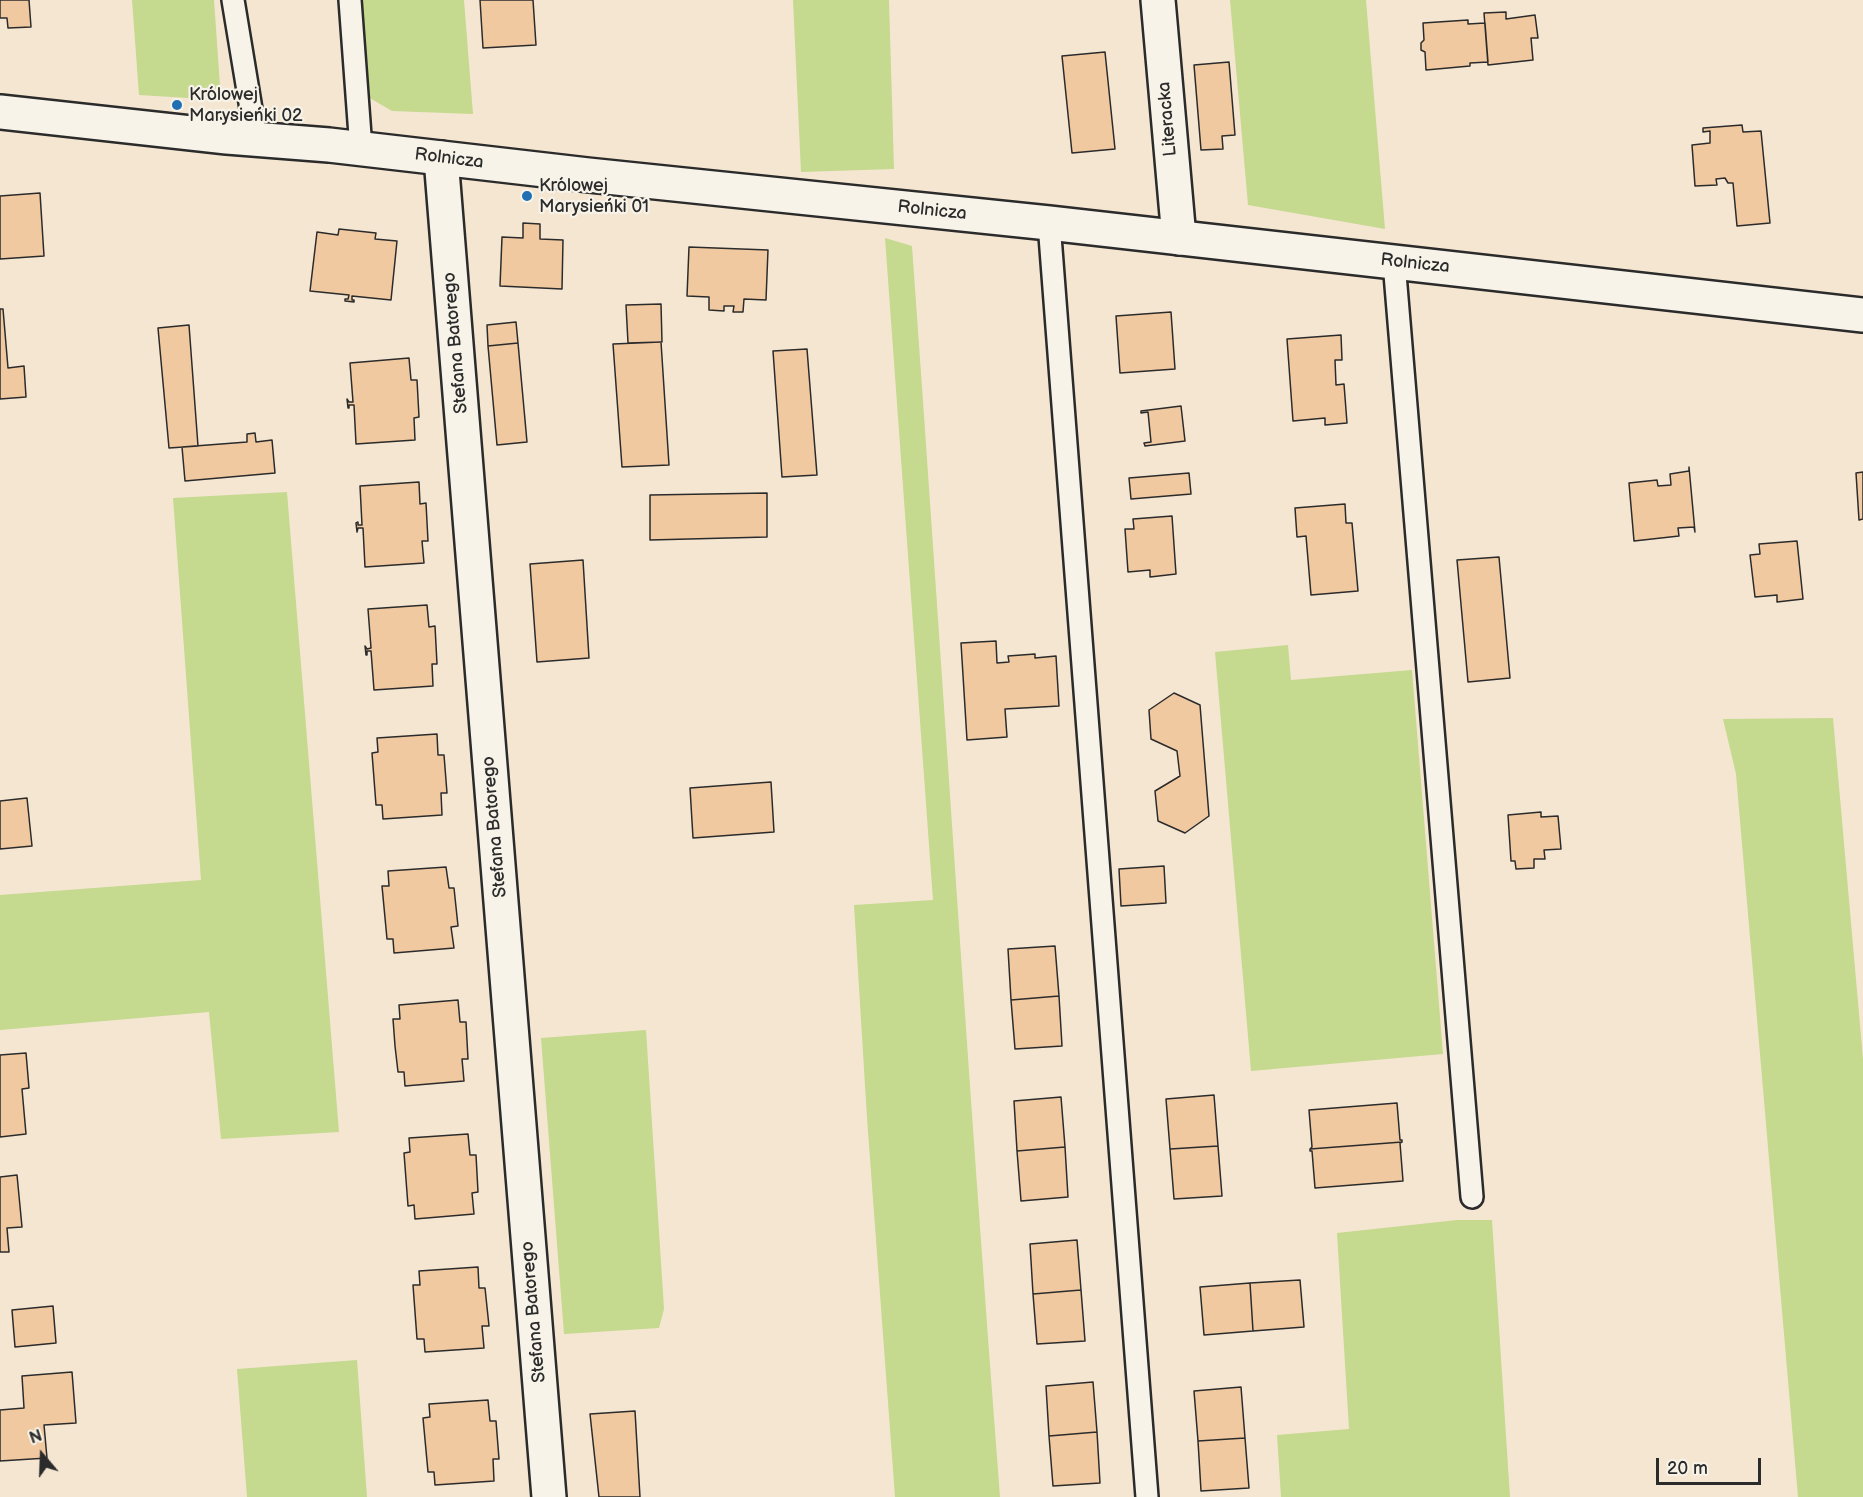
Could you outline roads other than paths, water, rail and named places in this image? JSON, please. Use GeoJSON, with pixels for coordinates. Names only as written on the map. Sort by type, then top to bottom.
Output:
{"type":"FeatureCollection","features":[{"type":"Feature","properties":{"kind":"street","name":"Literacka"},"geometry":{"type":"LineString","coordinates":[[1158,0],[1179,238]]}},
{"type":"Feature","properties":{"kind":"street","name":"Rolnicza"},"geometry":{"type":"LineString","coordinates":[[0,112],[1179,238],[1863,315]]}},
{"type":"Feature","properties":{"kind":"street","name":"Stefana Batorego"},"geometry":{"type":"LineString","coordinates":[[441,158],[549,1497]]}},
{"type":"Feature","properties":{"kind":"lane"},"geometry":{"type":"LineString","coordinates":[[233,0],[256,139]]}},
{"type":"Feature","properties":{"kind":"lane"},"geometry":{"type":"LineString","coordinates":[[350,0],[361,149]]}},
{"type":"Feature","properties":{"kind":"lane"},"geometry":{"type":"LineString","coordinates":[[1049,224],[1147,1497]]}},
{"type":"Feature","properties":{"kind":"lane"},"geometry":{"type":"LineString","coordinates":[[1394,262],[1472,1197]]}},
{"type":"Feature","properties":{"kind":"place","name":"Królowej Marysieńki 02"},"geometry":{"type":"Point","coordinates":[177,105]}},
{"type":"Feature","properties":{"kind":"place","name":"Królowej Marysieńki 01"},"geometry":{"type":"Point","coordinates":[527,196]}}]}
